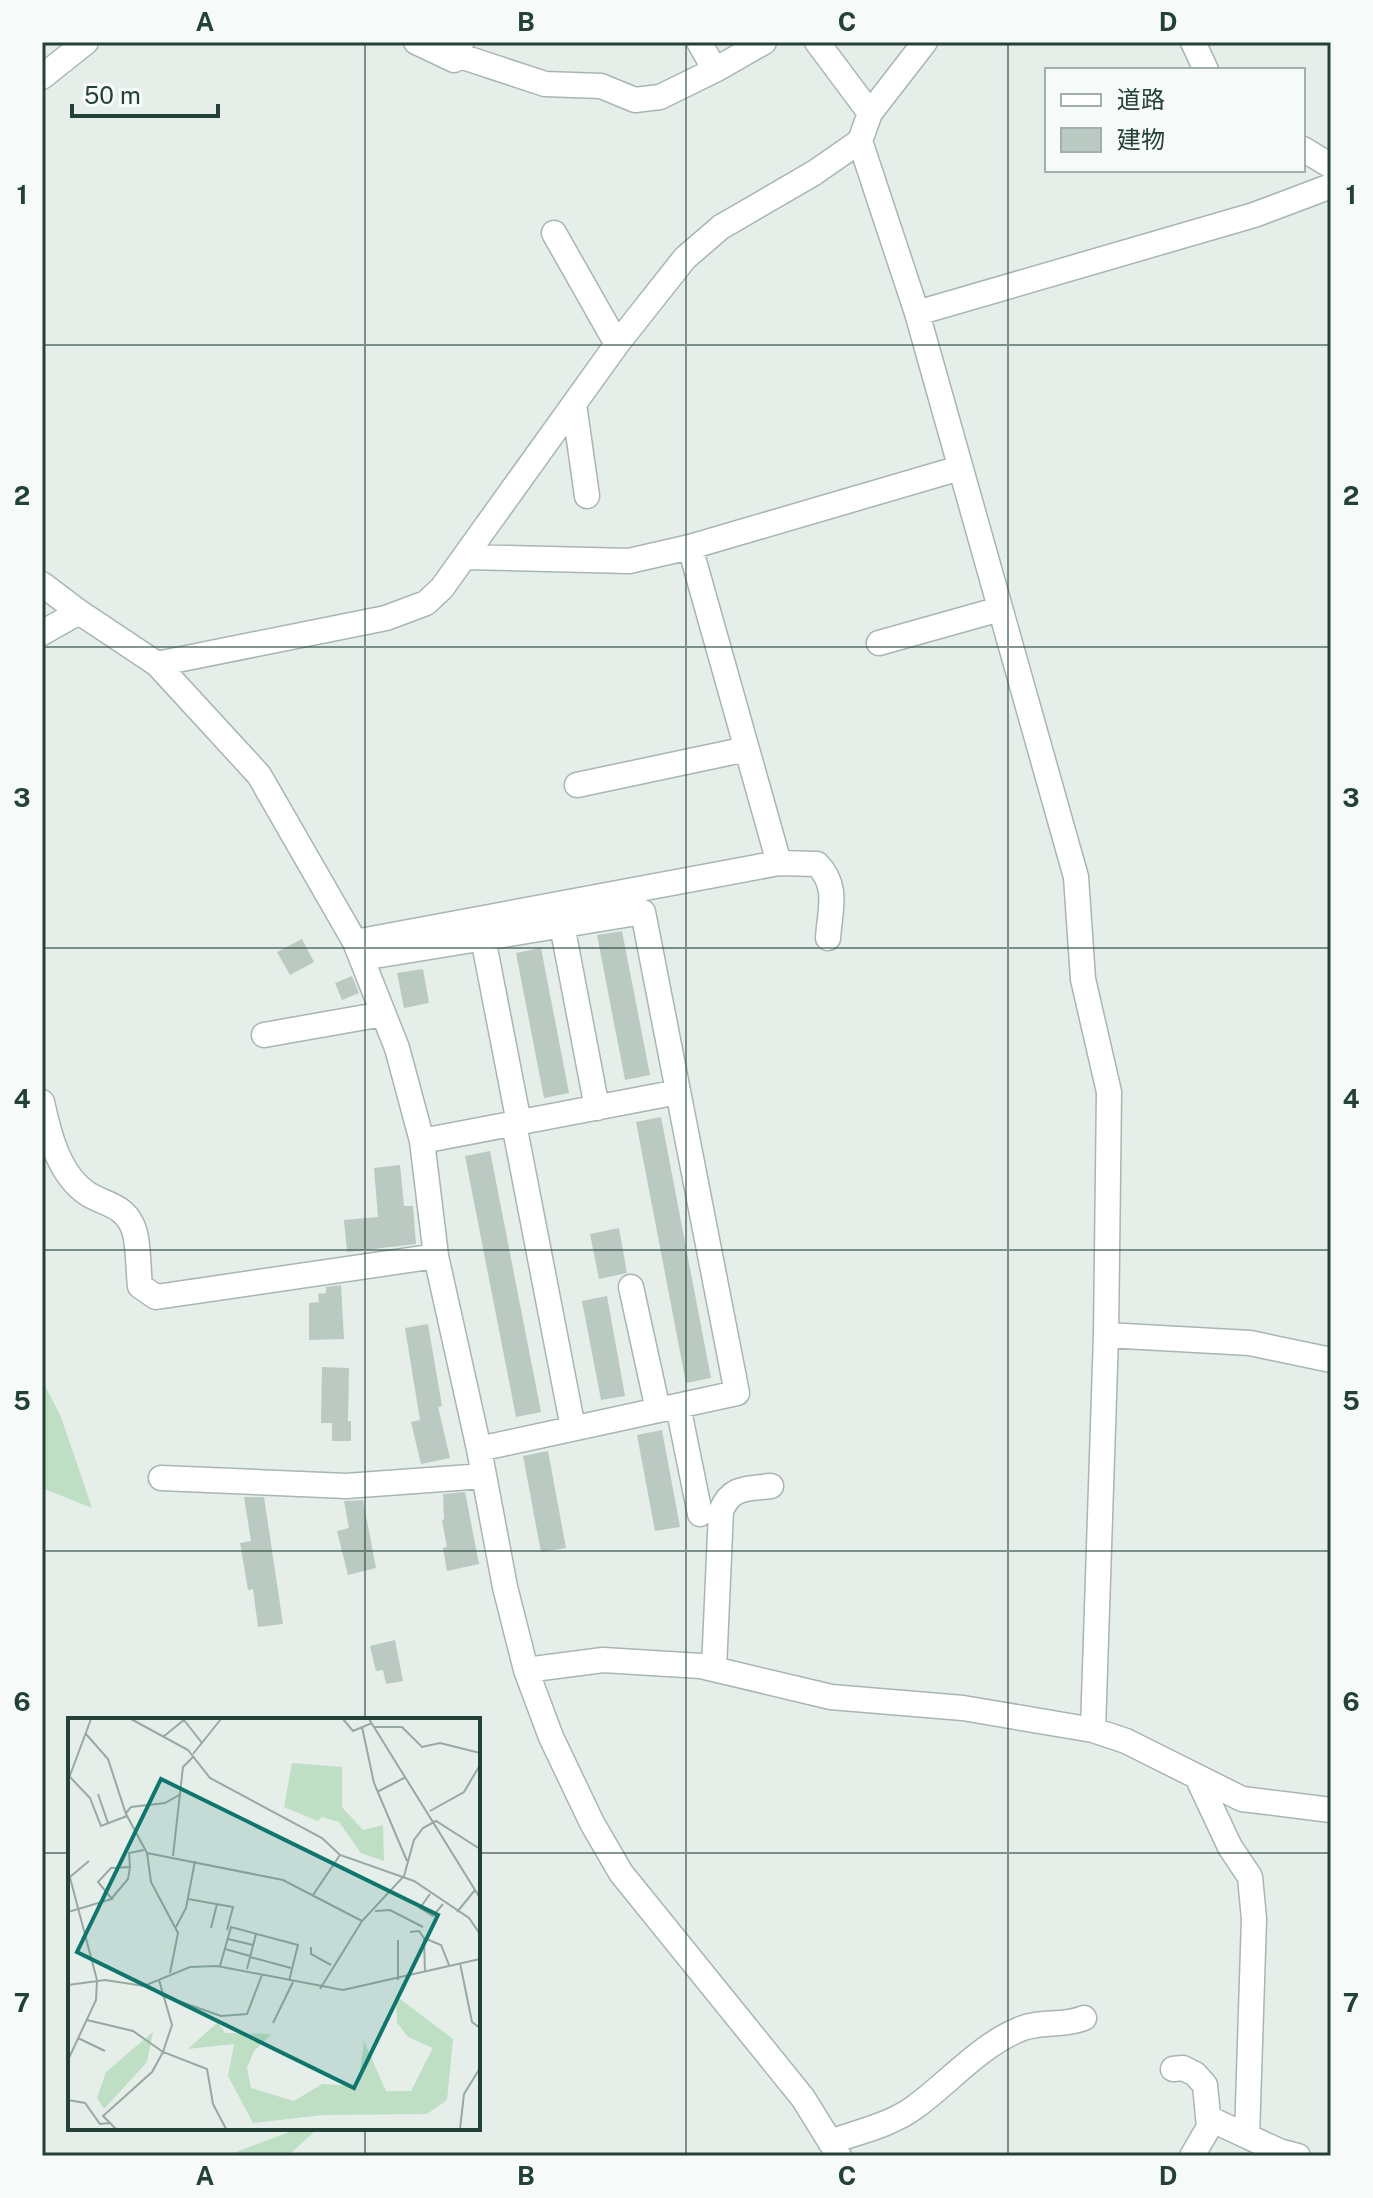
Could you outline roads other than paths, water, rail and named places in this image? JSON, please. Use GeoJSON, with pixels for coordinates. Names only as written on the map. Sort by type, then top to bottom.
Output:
{"type":"FeatureCollection","features":[{"type":"Feature","properties":{"kind":"street"},"geometry":{"type":"LineString","coordinates":[[42,77],[86,42]]}},
{"type":"Feature","properties":{"kind":"street"},"geometry":{"type":"LineString","coordinates":[[416,42],[454,60],[460,48],[545,84],[601,86],[635,100],[660,97],[764,42]]}},
{"type":"Feature","properties":{"kind":"street"},"geometry":{"type":"LineString","coordinates":[[699,42],[715,70]]}},
{"type":"Feature","properties":{"kind":"street"},"geometry":{"type":"LineString","coordinates":[[817,42],[870,113]]}},
{"type":"Feature","properties":{"kind":"street"},"geometry":{"type":"LineString","coordinates":[[157,664],[386,618],[426,603],[442,588],[617,344],[685,258],[721,227],[814,173],[860,141],[870,113],[925,42]]}},
{"type":"Feature","properties":{"kind":"street"},"geometry":{"type":"LineString","coordinates":[[1193,42],[1205,68]]}},
{"type":"Feature","properties":{"kind":"street"},"geometry":{"type":"LineString","coordinates":[[860,141],[917,313],[1076,877],[1083,979],[1109,1092],[1106,1335],[1093,1730]]}},
{"type":"Feature","properties":{"kind":"street"},"geometry":{"type":"LineString","coordinates":[[1305,150],[1331,166]]}},
{"type":"Feature","properties":{"kind":"street"},"geometry":{"type":"LineString","coordinates":[[917,313],[1254,215],[1331,186]]}},
{"type":"Feature","properties":{"kind":"street"},"geometry":{"type":"LineString","coordinates":[[554,233],[617,344]]}},
{"type":"Feature","properties":{"kind":"street"},"geometry":{"type":"LineString","coordinates":[[574,404],[587,496]]}},
{"type":"Feature","properties":{"kind":"street"},"geometry":{"type":"LineString","coordinates":[[465,557],[629,561],[690,547],[960,468]]}},
{"type":"Feature","properties":{"kind":"street"},"geometry":{"type":"LineString","coordinates":[[690,547],[779,863]]}},
{"type":"Feature","properties":{"kind":"street"},"geometry":{"type":"LineString","coordinates":[[42,584],[157,664],[259,775],[358,950],[397,1048],[422,1141],[436,1256],[479,1449],[505,1587],[526,1670],[551,1737],[592,1823],[621,1873],[803,2098],[835,2149],[900,2117],[966,2064],[1017,2030],[1030,2026],[1070,2024],[1084,2018]]}},
{"type":"Feature","properties":{"kind":"street"},"geometry":{"type":"LineString","coordinates":[[879,643],[1000,609]]}},
{"type":"Feature","properties":{"kind":"street"},"geometry":{"type":"LineString","coordinates":[[42,633],[79,612]]}},
{"type":"Feature","properties":{"kind":"street"},"geometry":{"type":"LineString","coordinates":[[577,785],[747,749]]}},
{"type":"Feature","properties":{"kind":"street"},"geometry":{"type":"LineString","coordinates":[[358,950],[779,863],[817,864],[829,876],[832,893],[828,938]]}},
{"type":"Feature","properties":{"kind":"street"},"geometry":{"type":"LineString","coordinates":[[358,950],[483,938],[643,912],[737,1393],[479,1449]]}},
{"type":"Feature","properties":{"kind":"street"},"geometry":{"type":"LineString","coordinates":[[562,925],[597,1108]]}},
{"type":"Feature","properties":{"kind":"street"},"geometry":{"type":"LineString","coordinates":[[483,938],[573,1428]]}},
{"type":"Feature","properties":{"kind":"street"},"geometry":{"type":"LineString","coordinates":[[264,1035],[383,1014]]}},
{"type":"Feature","properties":{"kind":"street"},"geometry":{"type":"LineString","coordinates":[[422,1141],[678,1092]]}},
{"type":"Feature","properties":{"kind":"street"},"geometry":{"type":"LineString","coordinates":[[42,1102],[66,1175],[88,1194],[121,1209],[133,1226],[140,1286],[156,1297],[436,1256]]}},
{"type":"Feature","properties":{"kind":"street"},"geometry":{"type":"LineString","coordinates":[[631,1287],[700,1514]]}},
{"type":"Feature","properties":{"kind":"street"},"geometry":{"type":"LineString","coordinates":[[1106,1335],[1250,1343],[1331,1360]]}},
{"type":"Feature","properties":{"kind":"street"},"geometry":{"type":"LineString","coordinates":[[161,1478],[346,1486],[484,1476]]}},
{"type":"Feature","properties":{"kind":"street"},"geometry":{"type":"LineString","coordinates":[[714,1669],[721,1511],[727,1497],[737,1491],[771,1486]]}},
{"type":"Feature","properties":{"kind":"street"},"geometry":{"type":"LineString","coordinates":[[526,1670],[603,1660],[701,1666],[831,1697],[963,1708],[1093,1730],[1126,1741],[1242,1799],[1331,1810]]}},
{"type":"Feature","properties":{"kind":"street"},"geometry":{"type":"LineString","coordinates":[[1197,1777],[1230,1847],[1250,1877],[1254,1919],[1247,2136]]}},
{"type":"Feature","properties":{"kind":"street"},"geometry":{"type":"LineString","coordinates":[[1173,2069],[1183,2068],[1195,2074],[1205,2085],[1209,2127],[1192,2156]]}},
{"type":"Feature","properties":{"kind":"street"},"geometry":{"type":"LineString","coordinates":[[1208,2118],[1279,2151],[1298,2156]]}}]}
